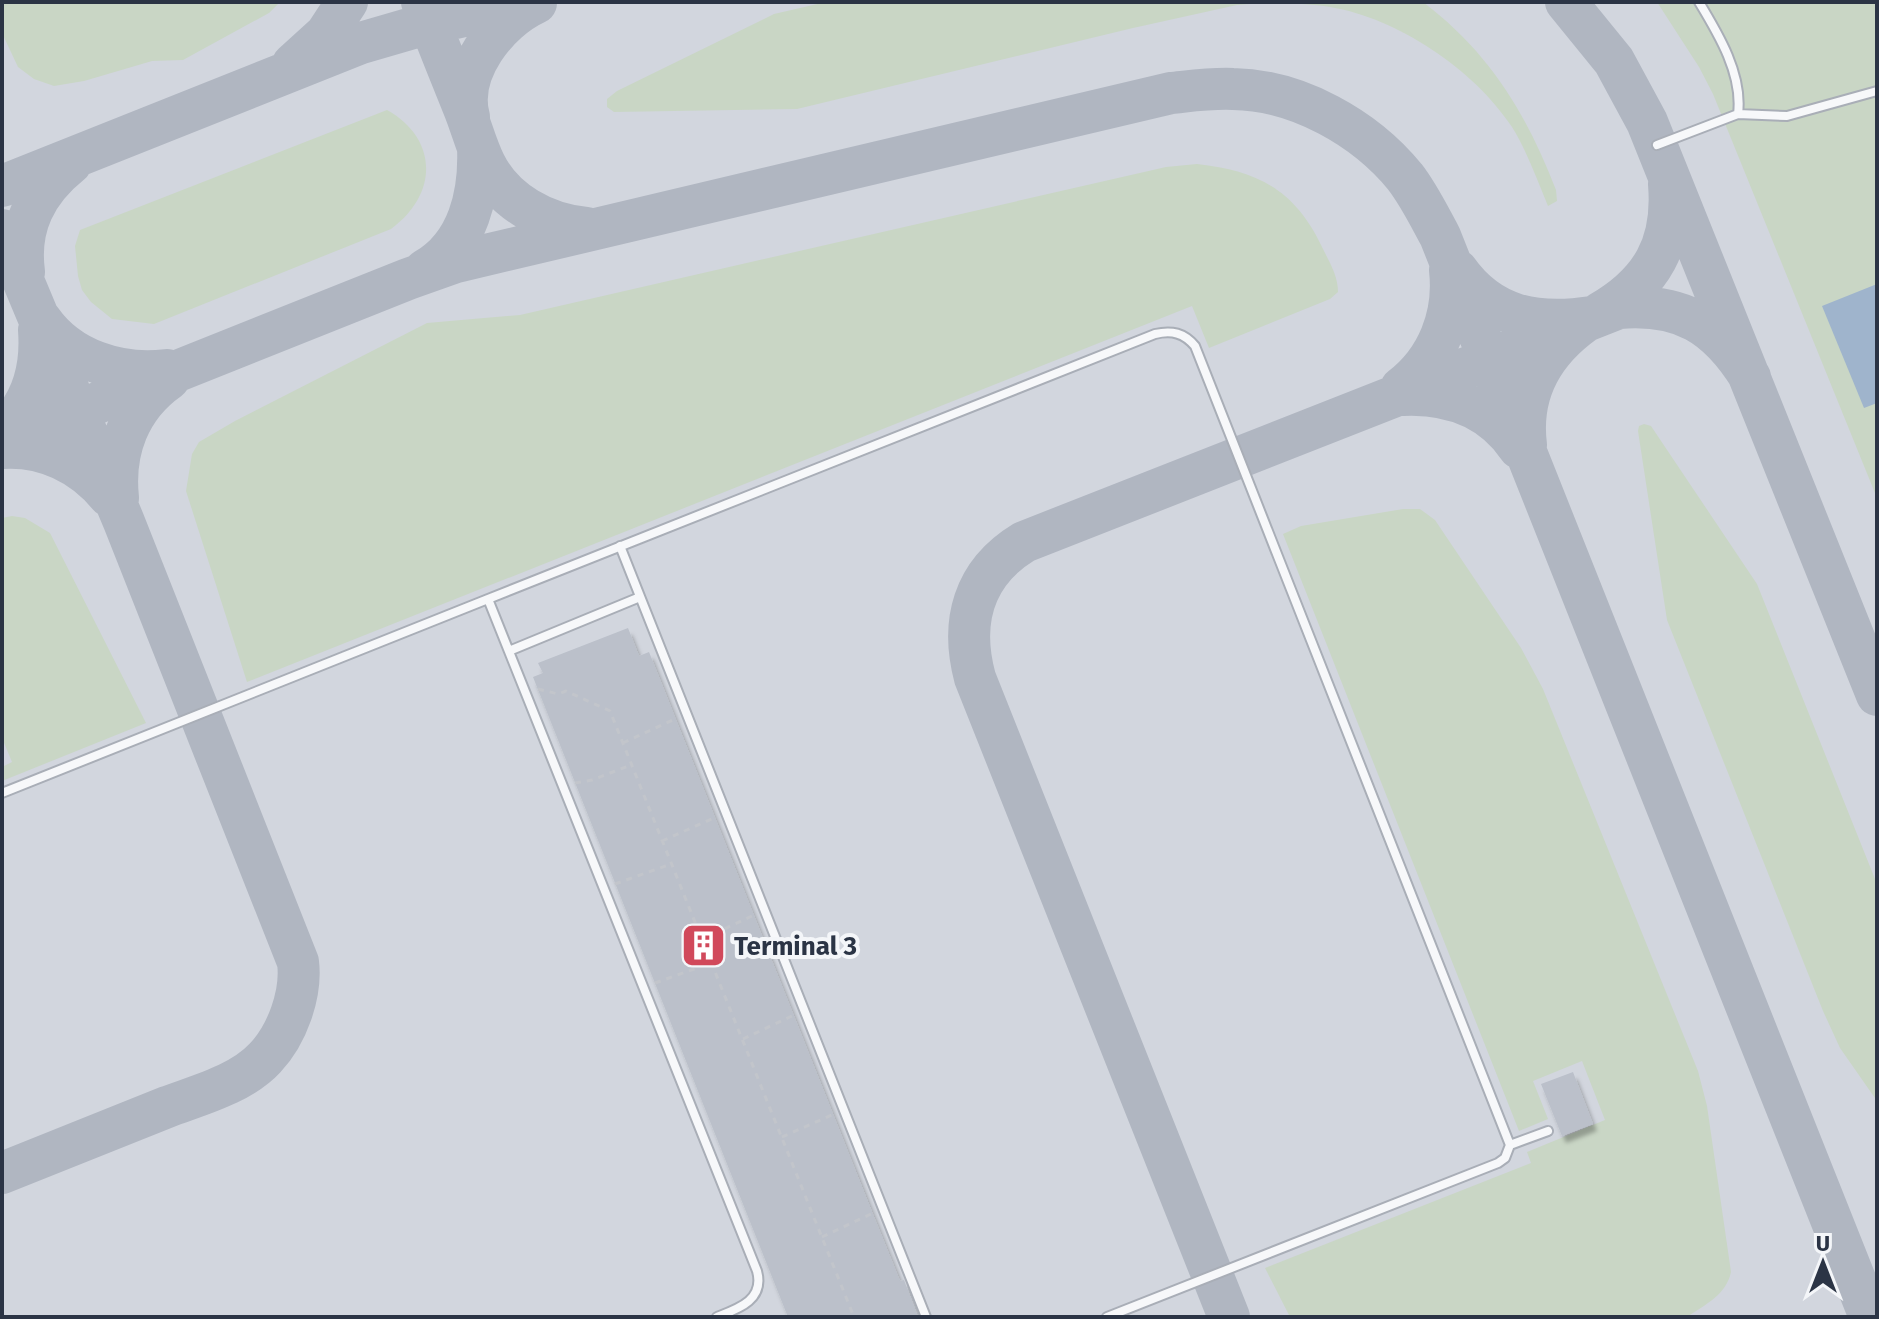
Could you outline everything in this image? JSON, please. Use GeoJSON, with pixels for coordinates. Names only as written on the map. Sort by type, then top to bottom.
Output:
{"type":"FeatureCollection","features":[{"type":"Feature","properties":{"kind":"lane"},"geometry":{"type":"LineString","coordinates":[[1699,2],[1719,34],[1738,85],[1738,114]]}},
{"type":"Feature","properties":{"kind":"lane"},"geometry":{"type":"LineString","coordinates":[[1657,145],[1738,114],[1787,116],[1877,91]]}},
{"type":"Feature","properties":{"kind":"lane"},"geometry":{"type":"LineString","coordinates":[[2,793],[1155,334],[1167,331],[1189,339],[1195,346],[1510,1145],[1505,1158],[1498,1163],[1107,1317]]}},
{"type":"Feature","properties":{"kind":"lane"},"geometry":{"type":"LineString","coordinates":[[620,546],[926,1317]]}},
{"type":"Feature","properties":{"kind":"lane"},"geometry":{"type":"LineString","coordinates":[[509,651],[640,597]]}},
{"type":"Feature","properties":{"kind":"lane"},"geometry":{"type":"LineString","coordinates":[[488,599],[757,1271],[758,1289],[748,1303],[717,1317]]}},
{"type":"Feature","properties":{"kind":"lane"},"geometry":{"type":"LineString","coordinates":[[1510,1145],[1548,1131]]}},
{"type":"Feature","properties":{"kind":"path"},"geometry":{"type":"LineString","coordinates":[[538,689],[558,694],[566,691],[610,711],[854,1317]]}},
{"type":"Feature","properties":{"kind":"path"},"geometry":{"type":"LineString","coordinates":[[623,743],[677,718]]}},
{"type":"Feature","properties":{"kind":"path"},"geometry":{"type":"LineString","coordinates":[[575,783],[631,765]]}},
{"type":"Feature","properties":{"kind":"path"},"geometry":{"type":"LineString","coordinates":[[662,841],[716,817]]}},
{"type":"Feature","properties":{"kind":"path"},"geometry":{"type":"LineString","coordinates":[[615,884],[671,864]]}},
{"type":"Feature","properties":{"kind":"path"},"geometry":{"type":"LineString","coordinates":[[702,940],[754,915]]}},
{"type":"Feature","properties":{"kind":"path"},"geometry":{"type":"LineString","coordinates":[[655,983],[711,963]]}},
{"type":"Feature","properties":{"kind":"path"},"geometry":{"type":"LineString","coordinates":[[742,1039],[794,1015]]}},
{"type":"Feature","properties":{"kind":"path"},"geometry":{"type":"LineString","coordinates":[[781,1137],[834,1114]]}},
{"type":"Feature","properties":{"kind":"path"},"geometry":{"type":"LineString","coordinates":[[822,1237],[873,1213]]}},
{"type":"Feature","properties":{"kind":"shaded area"},"geometry":{"type":"Polygon","coordinates":[[[2,2],[1877,2],[1877,1317],[2,1317],[2,2]]]}},
{"type":"Feature","properties":{"kind":"green space"},"geometry":{"type":"Polygon","coordinates":[[[2,2],[280,2],[269,13],[183,60],[152,61],[84,81],[54,86],[34,79],[18,67],[2,33],[2,2]]]}},
{"type":"Feature","properties":{"kind":"green space"},"geometry":{"type":"Polygon","coordinates":[[[826,2],[1276,2],[1237,5],[1133,28],[797,109],[614,112],[607,107],[607,99],[617,91],[774,14],[826,2]]]}},
{"type":"Feature","properties":{"kind":"green space"},"geometry":{"type":"Polygon","coordinates":[[[1280,2],[1423,2],[1468,42],[1503,86],[1532,135],[1556,190],[1557,201],[1548,206],[1522,146],[1496,106],[1477,85],[1432,49],[1381,22],[1355,13],[1324,6],[1280,2]]]}},
{"type":"Feature","properties":{"kind":"green space"},"geometry":{"type":"Polygon","coordinates":[[[1657,2],[1877,2],[1877,498],[1713,94],[1657,2]]]}},
{"type":"Feature","properties":{"kind":"green space"},"geometry":{"type":"Polygon","coordinates":[[[387,110],[404,122],[416,136],[424,151],[426,168],[418,200],[391,229],[154,324],[112,319],[82,290],[75,246],[80,230],[387,110]]]}},
{"type":"Feature","properties":{"kind":"green space"},"geometry":{"type":"Polygon","coordinates":[[[1197,164],[1240,172],[1258,179],[1289,199],[1313,231],[1334,271],[1338,292],[1330,299],[1209,348],[1192,306],[247,682],[186,491],[192,454],[199,442],[235,421],[427,323],[520,315],[1166,167],[1197,164]]]}},
{"type":"Feature","properties":{"kind":"green space"},"geometry":{"type":"Polygon","coordinates":[[[1639,426],[1651,426],[1757,584],[1877,884],[1877,1101],[1840,1048],[1823,1011],[1667,620],[1638,431],[1639,426]]]}},
{"type":"Feature","properties":{"kind":"green space"},"geometry":{"type":"Polygon","coordinates":[[[1403,509],[1420,509],[1435,520],[1521,648],[1543,689],[1698,1071],[1707,1106],[1731,1272],[1720,1293],[1687,1317],[1290,1317],[1265,1268],[1531,1163],[1527,1152],[1605,1120],[1582,1061],[1533,1081],[1548,1119],[1519,1131],[1283,534],[1301,526],[1403,509]]]}},
{"type":"Feature","properties":{"kind":"green space"},"geometry":{"type":"Polygon","coordinates":[[[2,518],[25,518],[50,533],[146,723],[2,781],[2,767],[12,762],[2,738],[2,518]]]}},
{"type":"Feature","properties":{"kind":"water"},"geometry":{"type":"Polygon","coordinates":[[[1877,284],[1877,403],[1864,408],[1822,306],[1877,284]]]}},
{"type":"Feature","properties":{"kind":"building","name":"Terminal 3"},"geometry":{"type":"Polygon","coordinates":[[[628,628],[639,656],[649,652],[870,1207],[918,1317],[788,1317],[533,677],[543,673],[538,663],[628,628]]]}},
{"type":"Feature","properties":{"kind":"building"},"geometry":{"type":"Polygon","coordinates":[[[1573,1072],[1593,1124],[1562,1136],[1541,1084],[1573,1072]]]}},
{"type":"Feature","properties":{"kind":"taxiway"},"geometry":{"type":"LineString","coordinates":[[293,64],[326,34],[347,2]]}},
{"type":"Feature","properties":{"kind":"taxiway"},"geometry":{"type":"LineString","coordinates":[[422,2],[479,150],[493,177],[527,209],[556,222],[586,228]]}},
{"type":"Feature","properties":{"kind":"taxiway"},"geometry":{"type":"LineString","coordinates":[[2,186],[361,43],[525,2]]}},
{"type":"Feature","properties":{"kind":"taxiway"},"geometry":{"type":"LineString","coordinates":[[1566,2],[1614,61],[1647,122],[1877,695]]}},
{"type":"Feature","properties":{"kind":"taxiway"},"geometry":{"type":"LineString","coordinates":[[469,117],[469,83],[483,50],[507,22],[536,3]]}},
{"type":"Feature","properties":{"kind":"taxiway"},"geometry":{"type":"LineString","coordinates":[[2,441],[456,262],[1171,93],[1233,89],[1282,96],[1305,104],[1350,128],[1389,159],[1415,191],[1440,236],[1870,1317]]}},
{"type":"Feature","properties":{"kind":"taxiway"},"geometry":{"type":"LineString","coordinates":[[425,270],[452,247],[469,216],[477,182],[478,147]]}},
{"type":"Feature","properties":{"kind":"taxiway"},"geometry":{"type":"LineString","coordinates":[[24,272],[24,240],[32,211],[48,185],[71,163]]}},
{"type":"Feature","properties":{"kind":"taxiway"},"geometry":{"type":"LineString","coordinates":[[1600,313],[1633,289],[1656,260],[1668,225],[1669,184]]}},
{"type":"Feature","properties":{"kind":"taxiway"},"geometry":{"type":"LineString","coordinates":[[2,230],[124,522],[298,962],[299,974],[295,1000],[280,1038],[265,1058],[244,1075],[219,1088],[2,1173]]}},
{"type":"Feature","properties":{"kind":"taxiway"},"geometry":{"type":"LineString","coordinates":[[1401,388],[1425,364],[1441,335],[1450,303],[1450,270]]}},
{"type":"Feature","properties":{"kind":"taxiway"},"geometry":{"type":"LineString","coordinates":[[1457,270],[1485,299],[1517,314],[1552,320],[1592,317],[1561,342],[1539,371],[1527,406],[1526,445]]}},
{"type":"Feature","properties":{"kind":"taxiway"},"geometry":{"type":"LineString","coordinates":[[1229,1317],[975,678],[969,637],[970,619],[982,584],[993,568],[1024,542],[1619,308],[1661,309],[1695,321],[1724,343],[1750,377]]}},
{"type":"Feature","properties":{"kind":"taxiway"},"geometry":{"type":"LineString","coordinates":[[41,320],[66,346],[97,362],[131,370],[167,370]]}},
{"type":"Feature","properties":{"kind":"taxiway"},"geometry":{"type":"LineString","coordinates":[[2,432],[21,410],[33,386],[39,359],[39,330]]}},
{"type":"Feature","properties":{"kind":"taxiway"},"geometry":{"type":"LineString","coordinates":[[118,498],[118,464],[127,431],[143,403],[169,379]]}},
{"type":"Feature","properties":{"kind":"taxiway"},"geometry":{"type":"LineString","coordinates":[[1403,395],[1437,397],[1468,406],[1496,423],[1519,448]]}},
{"type":"Feature","properties":{"kind":"taxiway"},"geometry":{"type":"LineString","coordinates":[[2,448],[33,450],[62,459],[87,475],[109,496]]}},
{"type":"Feature","properties":{"kind":"place","name":"Terminal 3"},"geometry":{"type":"Point","coordinates":[703,946]}}]}
